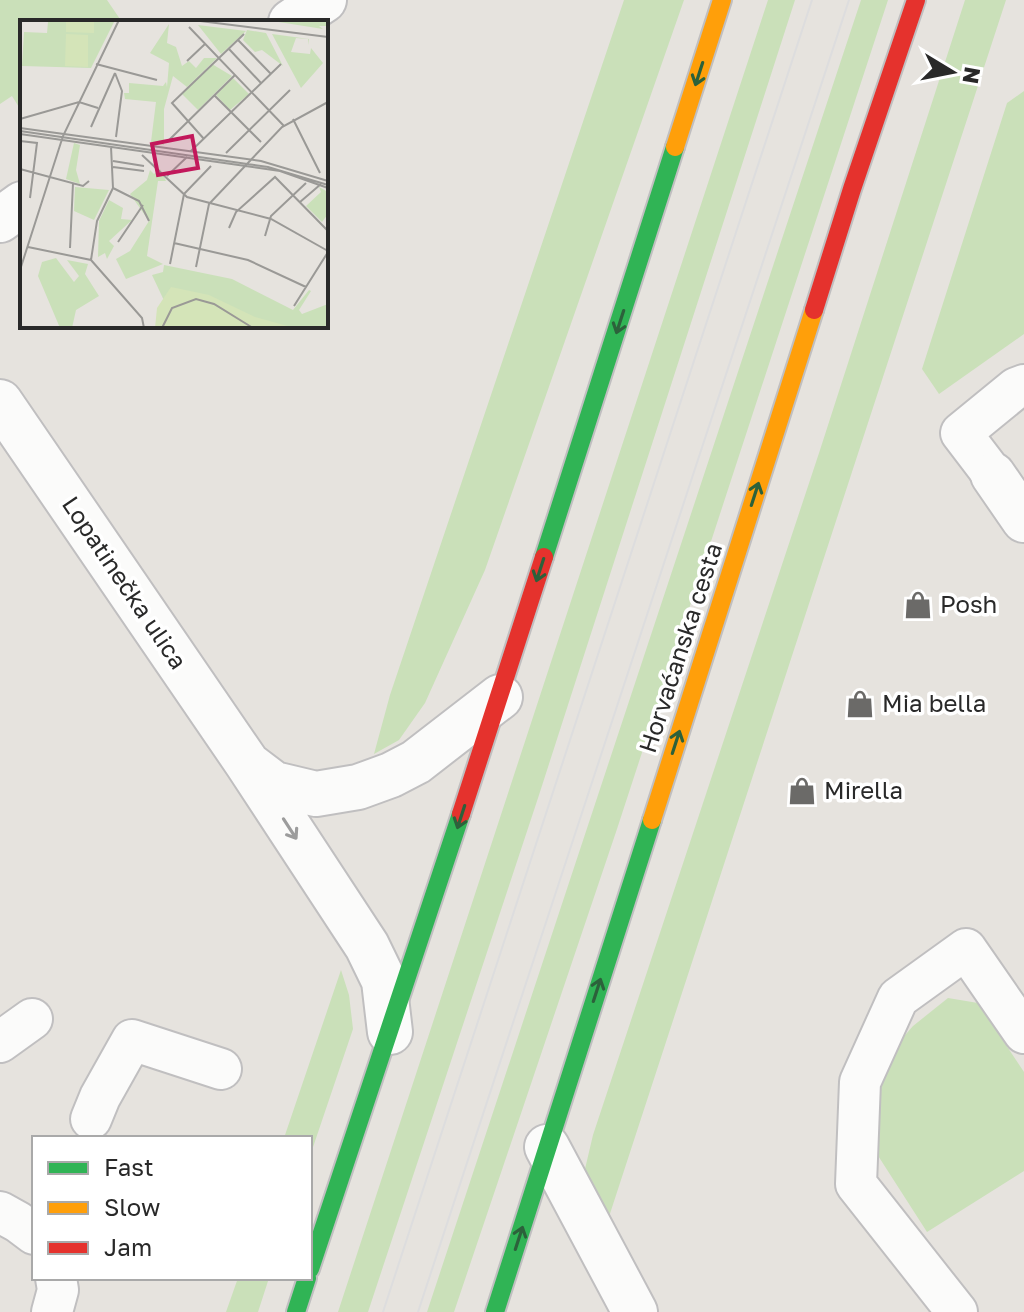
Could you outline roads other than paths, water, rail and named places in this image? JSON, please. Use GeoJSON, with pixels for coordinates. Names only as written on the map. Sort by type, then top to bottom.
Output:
{"type":"FeatureCollection","features":[{"type":"Feature","properties":{"kind":"street"},"geometry":{"type":"LineString","coordinates":[[294,20],[324,0]]}},
{"type":"Feature","properties":{"kind":"street"},"geometry":{"type":"LineString","coordinates":[[312,1263],[500,697],[722,0]]}},
{"type":"Feature","properties":{"kind":"street","name":"Horvaćanska cesta"},"geometry":{"type":"LineString","coordinates":[[495,1312],[847,204],[916,0]]}},
{"type":"Feature","properties":{"kind":"street"},"geometry":{"type":"LineString","coordinates":[[0,220],[20,205]]}},
{"type":"Feature","properties":{"kind":"street","name":"Lopatinečka ulica"},"geometry":{"type":"LineString","coordinates":[[0,402],[247,763],[367,946],[384,981],[390,1032]]}},
{"type":"Feature","properties":{"kind":"street"},"geometry":{"type":"LineString","coordinates":[[993,475],[1024,520]]}},
{"type":"Feature","properties":{"kind":"street","name":"Lopatinečka ulica"},"geometry":{"type":"LineString","coordinates":[[247,763],[274,784],[316,794],[358,787],[416,762],[500,697]]}},
{"type":"Feature","properties":{"kind":"street"},"geometry":{"type":"LineString","coordinates":[[547,1147],[635,1312]]}},
{"type":"Feature","properties":{"kind":"street"},"geometry":{"type":"LineString","coordinates":[[296,1312],[306,1280]]}},
{"type":"Feature","properties":{"kind":"lane"},"geometry":{"type":"LineString","coordinates":[[993,475],[961,433],[1016,388],[1024,385]]}},
{"type":"Feature","properties":{"kind":"lane"},"geometry":{"type":"LineString","coordinates":[[957,1312],[856,1184],[860,1082],[898,998],[966,949],[1024,1033]]}},
{"type":"Feature","properties":{"kind":"lane"},"geometry":{"type":"LineString","coordinates":[[0,1042],[32,1019]]}},
{"type":"Feature","properties":{"kind":"lane"},"geometry":{"type":"LineString","coordinates":[[91,1119],[132,1040],[221,1069]]}},
{"type":"Feature","properties":{"kind":"lane"},"geometry":{"type":"LineString","coordinates":[[0,1212],[32,1232]]}},
{"type":"Feature","properties":{"kind":"lane"},"geometry":{"type":"LineString","coordinates":[[52,1312],[58,1290],[56,1280]]}},
{"type":"Feature","properties":{"kind":"tram line"},"geometry":{"type":"LineString","coordinates":[[383,1312],[812,0]]}},
{"type":"Feature","properties":{"kind":"tram line"},"geometry":{"type":"LineString","coordinates":[[418,1312],[849,0]]}},
{"type":"Feature","properties":{"kind":"place","name":"Posh"},"geometry":{"type":"Point","coordinates":[918,605]}},
{"type":"Feature","properties":{"kind":"place","name":"Mia bella"},"geometry":{"type":"Point","coordinates":[860,704]}},
{"type":"Feature","properties":{"kind":"place","name":"Mirella"},"geometry":{"type":"Point","coordinates":[802,791]}}]}
